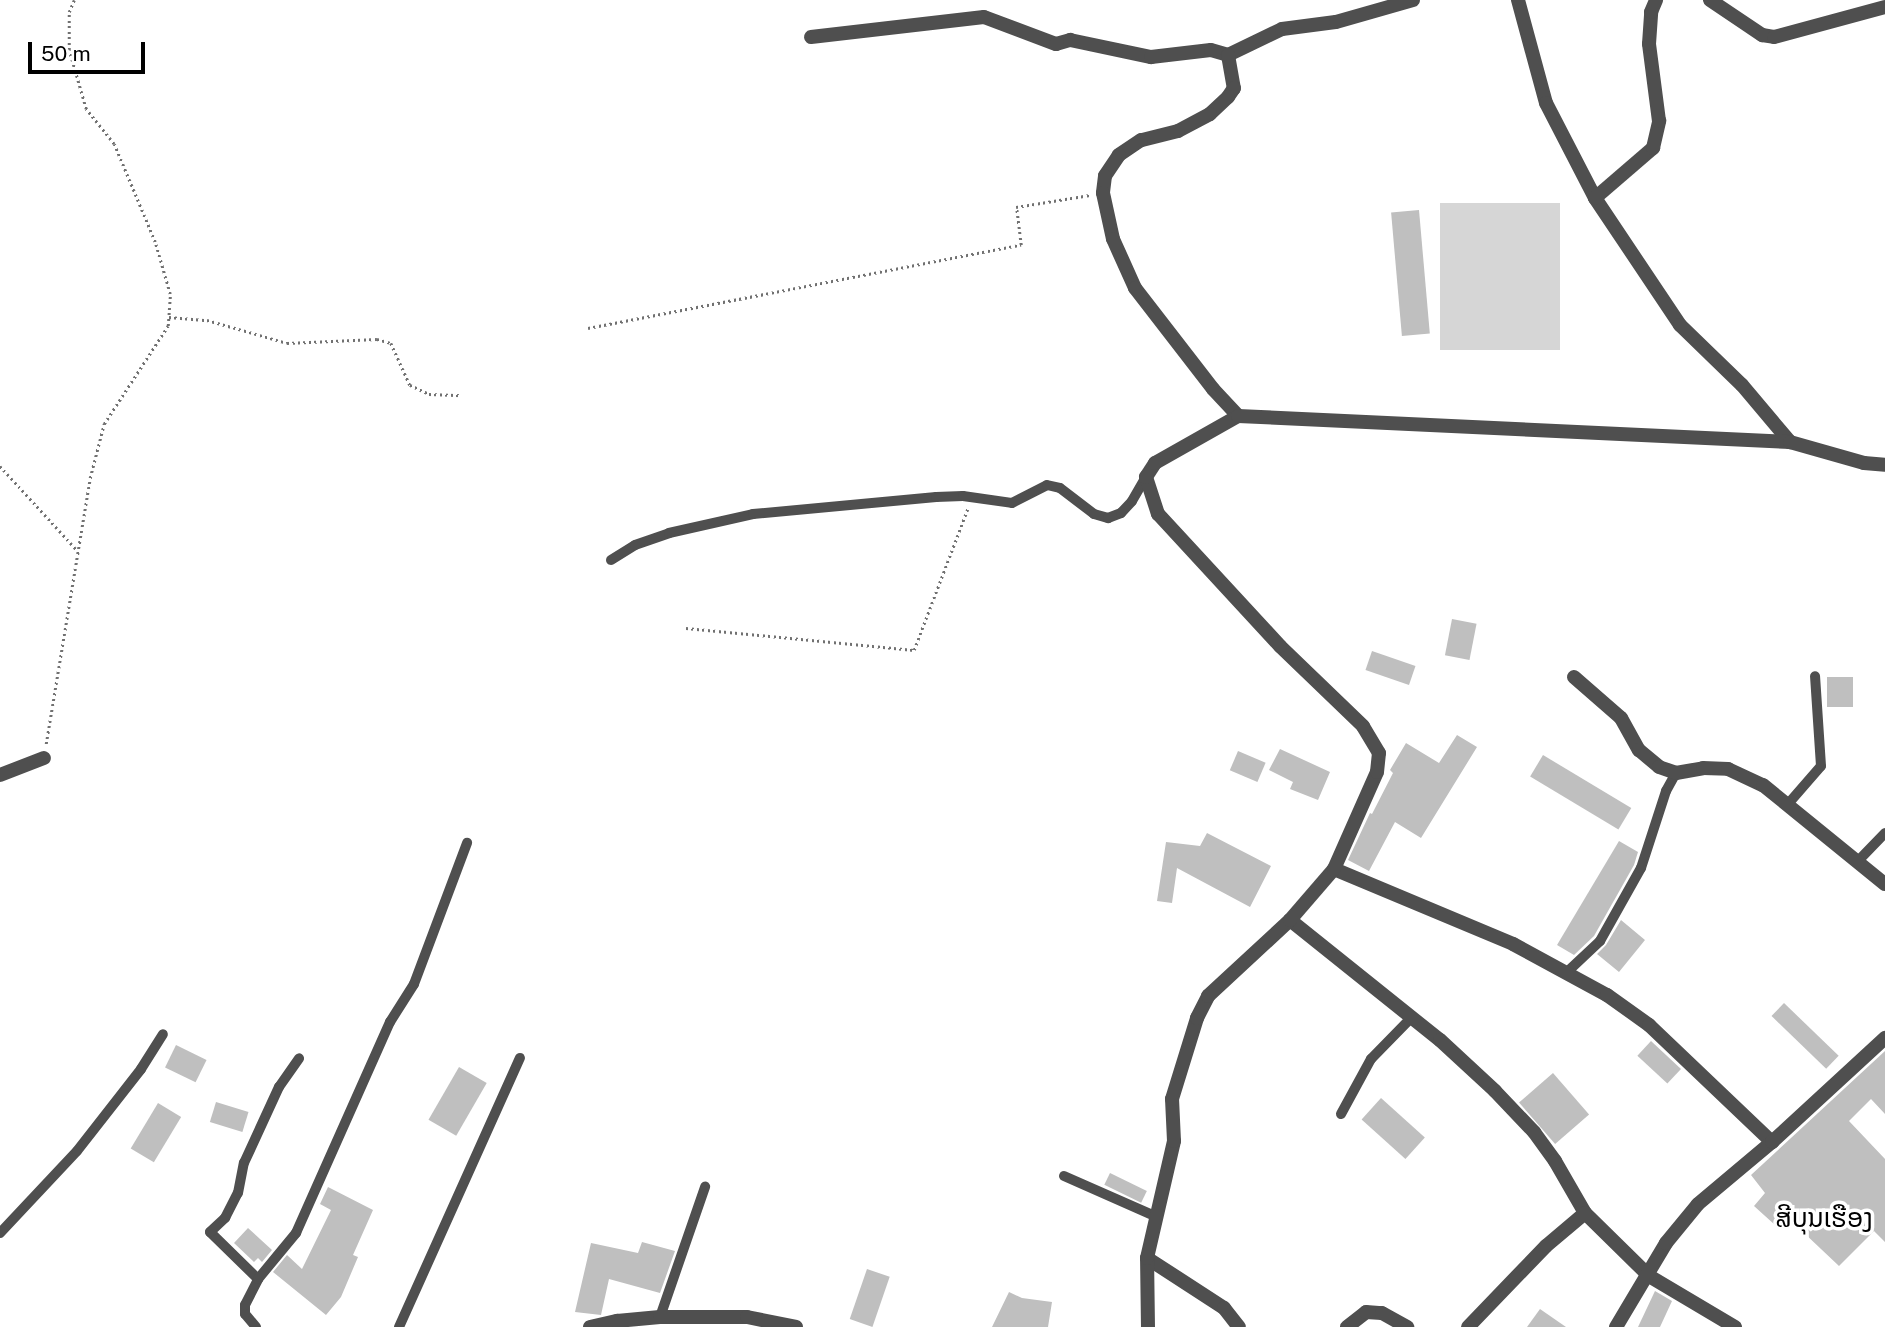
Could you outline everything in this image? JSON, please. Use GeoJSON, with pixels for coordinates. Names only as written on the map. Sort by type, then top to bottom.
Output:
{"type":"FeatureCollection","features":[{"type":"Feature","properties":{"kind":"street"},"geometry":{"type":"LineString","coordinates":[[811,37],[984,17],[1056,44],[1070,40],[1151,57],[1211,50],[1228,55],[1282,29],[1336,22],[1413,0]]}},
{"type":"Feature","properties":{"kind":"street"},"geometry":{"type":"LineString","coordinates":[[1518,0],[1546,103],[1595,198],[1680,326],[1742,385],[1790,442]]}},
{"type":"Feature","properties":{"kind":"street"},"geometry":{"type":"LineString","coordinates":[[1595,198],[1653,148],[1659,121],[1649,44],[1651,12],[1656,0]]}},
{"type":"Feature","properties":{"kind":"street"},"geometry":{"type":"LineString","coordinates":[[1710,0],[1762,34],[1774,37],[1885,7]]}},
{"type":"Feature","properties":{"kind":"street"},"geometry":{"type":"LineString","coordinates":[[1228,55],[1234,88],[1228,97],[1210,114],[1178,131],[1141,140],[1119,155],[1105,176],[1103,193],[1113,239],[1135,288],[1213,389],[1238,416]]}},
{"type":"Feature","properties":{"kind":"street"},"geometry":{"type":"LineString","coordinates":[[1148,1327],[1147,1258],[1174,1142],[1172,1100],[1197,1018],[1208,996],[1290,920],[1334,869],[1377,772],[1380,753],[1363,726],[1280,646],[1158,514],[1146,477],[1154,463],[1238,416],[1790,442],[1864,463],[1885,465]]}},
{"type":"Feature","properties":{"kind":"street"},"geometry":{"type":"LineString","coordinates":[[1574,677],[1621,718],[1639,750],[1659,767],[1676,774],[1703,768],[1728,769],[1763,785],[1885,884]]}},
{"type":"Feature","properties":{"kind":"street"},"geometry":{"type":"LineString","coordinates":[[0,775],[44,758]]}},
{"type":"Feature","properties":{"kind":"street"},"geometry":{"type":"LineString","coordinates":[[1334,869],[1513,944],[1607,995],[1649,1025],[1772,1142]]}},
{"type":"Feature","properties":{"kind":"street"},"geometry":{"type":"LineString","coordinates":[[1290,920],[1440,1040],[1534,1132],[1555,1161],[1585,1213],[1649,1276],[1735,1327]]}},
{"type":"Feature","properties":{"kind":"street"},"geometry":{"type":"LineString","coordinates":[[1616,1327],[1649,1276],[1666,1243],[1698,1204],[1772,1142],[1885,1038]]}},
{"type":"Feature","properties":{"kind":"street"},"geometry":{"type":"LineString","coordinates":[[1468,1327],[1546,1246],[1585,1213]]}},
{"type":"Feature","properties":{"kind":"street"},"geometry":{"type":"LineString","coordinates":[[1147,1258],[1224,1308],[1239,1327]]}},
{"type":"Feature","properties":{"kind":"street"},"geometry":{"type":"LineString","coordinates":[[1347,1327],[1366,1312],[1382,1313],[1407,1327]]}},
{"type":"Feature","properties":{"kind":"street"},"geometry":{"type":"LineString","coordinates":[[590,1327],[660,1317],[747,1317],[796,1327]]}},
{"type":"Feature","properties":{"kind":"lane"},"geometry":{"type":"LineString","coordinates":[[611,560],[635,545],[669,533],[752,514],[936,497],[1012,503],[1047,485],[1060,488],[1094,514],[1108,518],[1121,513],[1132,501],[1146,477]]}},
{"type":"Feature","properties":{"kind":"lane"},"geometry":{"type":"LineString","coordinates":[[1787,804],[1821,766],[1815,676]]}},
{"type":"Feature","properties":{"kind":"lane"},"geometry":{"type":"LineString","coordinates":[[1566,974],[1600,941],[1640,869],[1666,790],[1676,774]]}},
{"type":"Feature","properties":{"kind":"lane"},"geometry":{"type":"LineString","coordinates":[[1858,861],[1885,833]]}},
{"type":"Feature","properties":{"kind":"lane"},"geometry":{"type":"LineString","coordinates":[[256,1327],[245,1314],[245,1306],[258,1279],[296,1233],[329,1165],[390,1022],[414,984],[467,843]]}},
{"type":"Feature","properties":{"kind":"lane"},"geometry":{"type":"LineString","coordinates":[[1340,1114],[1371,1059],[1411,1018]]}},
{"type":"Feature","properties":{"kind":"lane"},"geometry":{"type":"LineString","coordinates":[[0,1233],[77,1151],[141,1069],[163,1034]]}},
{"type":"Feature","properties":{"kind":"lane"},"geometry":{"type":"LineString","coordinates":[[258,1279],[210,1232],[225,1218],[239,1193],[244,1163],[279,1087],[299,1058]]}},
{"type":"Feature","properties":{"kind":"lane"},"geometry":{"type":"LineString","coordinates":[[399,1327],[520,1058]]}},
{"type":"Feature","properties":{"kind":"lane"},"geometry":{"type":"LineString","coordinates":[[1064,1176],[1157,1217]]}},
{"type":"Feature","properties":{"kind":"lane"},"geometry":{"type":"LineString","coordinates":[[660,1317],[705,1186]]}},
{"type":"Feature","properties":{"kind":"path"},"geometry":{"type":"LineString","coordinates":[[44,758],[77,550],[90,478],[104,424],[168,326],[170,294],[155,243],[114,144],[86,109],[69,50],[69,12],[74,0]]}},
{"type":"Feature","properties":{"kind":"path"},"geometry":{"type":"LineString","coordinates":[[588,328],[1021,245],[1016,207],[1103,193]]}},
{"type":"Feature","properties":{"kind":"path"},"geometry":{"type":"LineString","coordinates":[[169,317],[207,320],[287,343],[377,339],[391,343],[410,385],[429,394],[462,395]]}},
{"type":"Feature","properties":{"kind":"path"},"geometry":{"type":"LineString","coordinates":[[0,466],[77,550]]}},
{"type":"Feature","properties":{"kind":"path"},"geometry":{"type":"LineString","coordinates":[[687,628],[914,650],[972,498]]}},
{"type":"Feature","properties":{"kind":"shaded area"},"geometry":{"type":"Polygon","coordinates":[[[1440,203],[1560,203],[1560,350],[1440,350],[1440,203]]]}},
{"type":"Feature","properties":{"kind":"building"},"geometry":{"type":"Polygon","coordinates":[[[1419,210],[1430,334],[1402,336],[1391,212],[1419,210]]]}},
{"type":"Feature","properties":{"kind":"building"},"geometry":{"type":"Polygon","coordinates":[[[1452,619],[1477,624],[1469,660],[1445,655],[1452,619]]]}},
{"type":"Feature","properties":{"kind":"building"},"geometry":{"type":"Polygon","coordinates":[[[1372,651],[1415,666],[1409,685],[1365,670],[1372,651]]]}},
{"type":"Feature","properties":{"kind":"building"},"geometry":{"type":"Polygon","coordinates":[[[1827,677],[1853,677],[1853,707],[1827,707],[1827,677]]]}},
{"type":"Feature","properties":{"kind":"building"},"geometry":{"type":"Polygon","coordinates":[[[1457,735],[1477,747],[1421,838],[1395,822],[1369,871],[1348,860],[1393,773],[1390,770],[1406,743],[1439,763],[1457,735]]]}},
{"type":"Feature","properties":{"kind":"building"},"geometry":{"type":"Polygon","coordinates":[[[1280,749],[1330,772],[1318,800],[1290,789],[1293,782],[1269,770],[1280,749]]]}},
{"type":"Feature","properties":{"kind":"building"},"geometry":{"type":"Polygon","coordinates":[[[1238,751],[1266,763],[1257,782],[1230,770],[1238,751]]]}},
{"type":"Feature","properties":{"kind":"building"},"geometry":{"type":"Polygon","coordinates":[[[1543,755],[1631,808],[1618,829],[1530,776],[1543,755]]]}},
{"type":"Feature","properties":{"kind":"building"},"geometry":{"type":"Polygon","coordinates":[[[1207,833],[1271,866],[1250,907],[1177,868],[1172,903],[1157,901],[1166,842],[1200,846],[1207,833]]]}},
{"type":"Feature","properties":{"kind":"building"},"geometry":{"type":"Polygon","coordinates":[[[1619,841],[1638,852],[1634,865],[1594,936],[1574,955],[1557,945],[1619,841]]]}},
{"type":"Feature","properties":{"kind":"building"},"geometry":{"type":"Polygon","coordinates":[[[1621,920],[1645,940],[1619,972],[1597,954],[1606,945],[1621,920]]]}},
{"type":"Feature","properties":{"kind":"building"},"geometry":{"type":"Polygon","coordinates":[[[1784,1003],[1839,1056],[1826,1069],[1771,1016],[1784,1003]]]}},
{"type":"Feature","properties":{"kind":"building"},"geometry":{"type":"Polygon","coordinates":[[[1651,1041],[1681,1069],[1667,1084],[1637,1056],[1651,1041]]]}},
{"type":"Feature","properties":{"kind":"building"},"geometry":{"type":"Polygon","coordinates":[[[176,1045],[207,1060],[196,1082],[165,1067],[176,1045]]]}},
{"type":"Feature","properties":{"kind":"building"},"geometry":{"type":"Polygon","coordinates":[[[1885,1051],[1885,1114],[1871,1099],[1849,1121],[1885,1159],[1885,1242],[1874,1231],[1839,1266],[1785,1215],[1775,1225],[1754,1206],[1765,1193],[1751,1175],[1885,1051]]]}},
{"type":"Feature","properties":{"kind":"building"},"geometry":{"type":"Polygon","coordinates":[[[459,1067],[487,1083],[456,1136],[429,1120],[459,1067]]]}},
{"type":"Feature","properties":{"kind":"building"},"geometry":{"type":"Polygon","coordinates":[[[1553,1073],[1589,1115],[1555,1144],[1519,1103],[1553,1073]]]}},
{"type":"Feature","properties":{"kind":"building"},"geometry":{"type":"Polygon","coordinates":[[[1381,1098],[1425,1137],[1405,1159],[1362,1120],[1381,1098]]]}},
{"type":"Feature","properties":{"kind":"building"},"geometry":{"type":"Polygon","coordinates":[[[216,1102],[249,1112],[242,1132],[210,1122],[216,1102]]]}},
{"type":"Feature","properties":{"kind":"building"},"geometry":{"type":"Polygon","coordinates":[[[158,1103],[181,1117],[154,1162],[131,1148],[158,1103]]]}},
{"type":"Feature","properties":{"kind":"building"},"geometry":{"type":"Polygon","coordinates":[[[1110,1173],[1147,1191],[1141,1203],[1104,1185],[1110,1173]]]}},
{"type":"Feature","properties":{"kind":"building"},"geometry":{"type":"Polygon","coordinates":[[[328,1187],[373,1210],[353,1255],[358,1257],[341,1297],[326,1315],[273,1272],[287,1255],[302,1269],[331,1210],[320,1204],[328,1187]]]}},
{"type":"Feature","properties":{"kind":"building"},"geometry":{"type":"Polygon","coordinates":[[[248,1228],[272,1250],[262,1262],[258,1258],[254,1262],[234,1243],[248,1228]]]}},
{"type":"Feature","properties":{"kind":"building"},"geometry":{"type":"Polygon","coordinates":[[[642,1242],[675,1251],[660,1293],[609,1279],[601,1315],[575,1312],[591,1243],[638,1253],[642,1242]]]}},
{"type":"Feature","properties":{"kind":"building"},"geometry":{"type":"Polygon","coordinates":[[[867,1269],[890,1277],[872,1327],[850,1319],[867,1269]]]}},
{"type":"Feature","properties":{"kind":"building"},"geometry":{"type":"Polygon","coordinates":[[[1655,1291],[1672,1301],[1660,1327],[1638,1327],[1655,1291]]]}},
{"type":"Feature","properties":{"kind":"building"},"geometry":{"type":"Polygon","coordinates":[[[1009,1292],[1022,1298],[1052,1302],[1048,1327],[992,1327],[1009,1292]]]}},
{"type":"Feature","properties":{"kind":"building"},"geometry":{"type":"Polygon","coordinates":[[[1540,1309],[1566,1327],[1527,1327],[1540,1309]]]}},
{"type":"Feature","properties":{"kind":"district","name":"ສີບຸນເຮືອງ"},"geometry":{"type":"Point","coordinates":[1824,1218]}}]}
